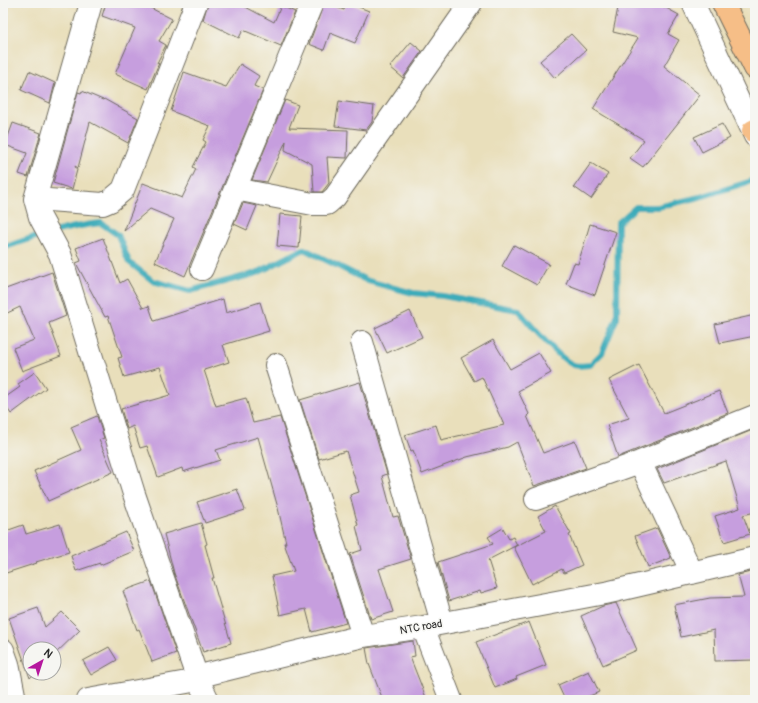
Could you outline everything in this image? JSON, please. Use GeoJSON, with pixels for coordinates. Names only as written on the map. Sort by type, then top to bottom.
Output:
{"type":"FeatureCollection","features":[{"type":"Feature","properties":{"kind":"main road"},"geometry":{"type":"LineString","coordinates":[[724,3],[755,68]]}},
{"type":"Feature","properties":{"kind":"street"},"geometry":{"type":"LineString","coordinates":[[92,3],[38,208],[60,254],[134,494],[198,680],[208,700]]}},
{"type":"Feature","properties":{"kind":"street"},"geometry":{"type":"LineString","coordinates":[[38,208],[102,204],[114,199],[123,190],[196,3]]}},
{"type":"Feature","properties":{"kind":"street"},"geometry":{"type":"LineString","coordinates":[[202,270],[312,3]]}},
{"type":"Feature","properties":{"kind":"street"},"geometry":{"type":"LineString","coordinates":[[235,189],[313,204],[327,204],[335,197],[471,3]]}},
{"type":"Feature","properties":{"kind":"street"},"geometry":{"type":"LineString","coordinates":[[693,3],[754,133]]}},
{"type":"Feature","properties":{"kind":"street"},"geometry":{"type":"LineString","coordinates":[[362,342],[451,700]]}},
{"type":"Feature","properties":{"kind":"street"},"geometry":{"type":"LineString","coordinates":[[276,366],[363,636]]}},
{"type":"Feature","properties":{"kind":"street"},"geometry":{"type":"LineString","coordinates":[[536,499],[640,462],[755,416]]}},
{"type":"Feature","properties":{"kind":"street"},"geometry":{"type":"LineString","coordinates":[[640,462],[692,572]]}},
{"type":"Feature","properties":{"kind":"street","name":"NTC road"},"geometry":{"type":"LineString","coordinates":[[88,700],[198,680],[208,674],[363,636],[432,626],[610,592],[755,558]]}},
{"type":"Feature","properties":{"kind":"street"},"geometry":{"type":"LineString","coordinates":[[3,650],[8,664],[15,700]]}},
{"type":"Feature","properties":{"kind":"building"},"geometry":{"type":"Polygon","coordinates":[[[106,3],[141,3],[172,19],[159,41],[166,45],[157,63],[159,63],[148,89],[115,74],[135,28],[102,16],[106,3]]]}},
{"type":"Feature","properties":{"kind":"building"},"geometry":{"type":"Polygon","coordinates":[[[208,3],[238,3],[274,22],[281,6],[295,12],[281,46],[243,30],[239,38],[203,20],[208,3]]]}},
{"type":"Feature","properties":{"kind":"building"},"geometry":{"type":"Polygon","coordinates":[[[324,3],[344,10],[346,3],[349,3],[369,11],[355,43],[330,33],[324,50],[309,44],[324,3]]]}},
{"type":"Feature","properties":{"kind":"building"},"geometry":{"type":"Polygon","coordinates":[[[619,3],[657,3],[679,15],[668,34],[679,40],[664,66],[700,95],[643,167],[630,158],[644,140],[593,109],[638,38],[613,32],[619,3]]]}},
{"type":"Feature","properties":{"kind":"building"},"geometry":{"type":"Polygon","coordinates":[[[571,34],[586,50],[555,78],[540,61],[571,34]]]}},
{"type":"Feature","properties":{"kind":"building"},"geometry":{"type":"Polygon","coordinates":[[[411,42],[422,51],[403,78],[390,67],[411,42]]]}},
{"type":"Feature","properties":{"kind":"building"},"geometry":{"type":"Polygon","coordinates":[[[240,64],[259,76],[254,86],[263,90],[185,276],[155,262],[174,219],[150,209],[124,231],[143,183],[182,198],[196,169],[193,167],[206,142],[203,140],[210,126],[171,111],[184,72],[226,87],[240,64]]]}},
{"type":"Feature","properties":{"kind":"building"},"geometry":{"type":"Polygon","coordinates":[[[29,71],[55,83],[50,103],[21,90],[29,71]]]}},
{"type":"Feature","properties":{"kind":"building"},"geometry":{"type":"Polygon","coordinates":[[[82,91],[103,100],[104,99],[138,118],[128,143],[90,122],[78,168],[75,166],[77,170],[72,189],[53,183],[78,92],[81,93],[82,91]]]}},
{"type":"Feature","properties":{"kind":"building"},"geometry":{"type":"Polygon","coordinates":[[[285,100],[298,105],[289,128],[348,130],[347,158],[327,157],[329,183],[322,192],[314,192],[312,164],[285,150],[286,141],[267,182],[252,180],[285,100]]]}},
{"type":"Feature","properties":{"kind":"building"},"geometry":{"type":"Polygon","coordinates":[[[339,101],[374,106],[372,122],[366,130],[335,126],[339,101]]]}},
{"type":"Feature","properties":{"kind":"building"},"geometry":{"type":"Polygon","coordinates":[[[13,123],[41,133],[28,177],[19,174],[27,153],[5,145],[13,123]]]}},
{"type":"Feature","properties":{"kind":"building"},"geometry":{"type":"Polygon","coordinates":[[[722,124],[730,138],[702,152],[694,137],[722,124]]]}},
{"type":"Feature","properties":{"kind":"building"},"geometry":{"type":"Polygon","coordinates":[[[591,163],[608,174],[591,199],[574,187],[591,163]]]}},
{"type":"Feature","properties":{"kind":"building"},"geometry":{"type":"Polygon","coordinates":[[[243,203],[257,206],[247,230],[234,224],[243,203]]]}},
{"type":"Feature","properties":{"kind":"building"},"geometry":{"type":"Polygon","coordinates":[[[280,214],[302,216],[299,248],[277,246],[280,214]]]}},
{"type":"Feature","properties":{"kind":"building"},"geometry":{"type":"Polygon","coordinates":[[[590,224],[616,232],[595,295],[566,284],[574,263],[578,264],[590,224]]]}},
{"type":"Feature","properties":{"kind":"building"},"geometry":{"type":"Polygon","coordinates":[[[103,238],[120,283],[127,279],[143,308],[149,306],[154,321],[223,299],[226,313],[260,302],[269,331],[223,345],[229,362],[204,370],[216,406],[246,398],[253,423],[280,417],[346,623],[312,632],[306,609],[280,615],[272,576],[294,571],[284,543],[286,543],[278,508],[258,437],[216,450],[220,460],[183,472],[182,468],[158,477],[147,446],[140,448],[133,426],[127,429],[121,409],[170,395],[160,367],[124,377],[118,358],[122,357],[108,316],[105,317],[76,263],[81,261],[76,248],[103,238]]]}},
{"type":"Feature","properties":{"kind":"building"},"geometry":{"type":"Polygon","coordinates":[[[514,245],[549,264],[537,285],[502,266],[514,245]]]}},
{"type":"Feature","properties":{"kind":"building"},"geometry":{"type":"Polygon","coordinates":[[[52,272],[66,316],[49,323],[61,356],[22,371],[13,348],[34,340],[20,307],[3,315],[3,290],[52,272]]]}},
{"type":"Feature","properties":{"kind":"building"},"geometry":{"type":"Polygon","coordinates":[[[410,311],[422,337],[387,353],[375,328],[410,311]]]}},
{"type":"Feature","properties":{"kind":"building"},"geometry":{"type":"Polygon","coordinates":[[[755,315],[755,336],[720,343],[715,324],[755,315]]]}},
{"type":"Feature","properties":{"kind":"building"},"geometry":{"type":"Polygon","coordinates":[[[493,340],[510,369],[539,353],[551,373],[518,391],[529,414],[527,416],[543,453],[575,441],[586,468],[534,486],[517,442],[508,447],[467,457],[422,474],[413,450],[411,451],[405,435],[436,425],[441,440],[504,425],[482,377],[474,381],[461,358],[493,340]]]}},
{"type":"Feature","properties":{"kind":"building"},"geometry":{"type":"Polygon","coordinates":[[[639,365],[664,413],[719,391],[728,413],[618,457],[607,425],[629,418],[609,380],[639,365]]]}},
{"type":"Feature","properties":{"kind":"building"},"geometry":{"type":"Polygon","coordinates":[[[35,372],[46,388],[11,414],[3,402],[3,399],[20,387],[18,384],[35,372]]]}},
{"type":"Feature","properties":{"kind":"building"},"geometry":{"type":"Polygon","coordinates":[[[360,382],[387,474],[382,476],[393,517],[398,516],[411,559],[379,569],[393,612],[371,619],[350,554],[362,550],[356,526],[358,525],[350,495],[359,492],[346,451],[319,459],[300,400],[360,382]]]}},
{"type":"Feature","properties":{"kind":"building"},"geometry":{"type":"Polygon","coordinates":[[[97,416],[104,438],[99,440],[113,472],[48,501],[34,471],[81,450],[71,427],[97,416]]]}},
{"type":"Feature","properties":{"kind":"building"},"geometry":{"type":"Polygon","coordinates":[[[755,429],[755,512],[743,515],[750,534],[724,542],[715,516],[740,508],[726,461],[664,483],[657,469],[755,429]]]}},
{"type":"Feature","properties":{"kind":"building"},"geometry":{"type":"Polygon","coordinates":[[[237,489],[245,510],[205,523],[197,502],[237,489]]]}},
{"type":"Feature","properties":{"kind":"building"},"geometry":{"type":"Polygon","coordinates":[[[555,506],[571,534],[569,535],[582,565],[564,573],[562,569],[532,584],[514,547],[546,531],[538,516],[555,506]]]}},
{"type":"Feature","properties":{"kind":"building"},"geometry":{"type":"Polygon","coordinates":[[[201,523],[214,578],[212,578],[231,643],[203,652],[174,573],[164,534],[201,523]]]}},
{"type":"Feature","properties":{"kind":"building"},"geometry":{"type":"Polygon","coordinates":[[[60,524],[69,552],[3,574],[3,532],[23,525],[26,534],[60,524]]]}},
{"type":"Feature","properties":{"kind":"building"},"geometry":{"type":"Polygon","coordinates":[[[503,528],[509,539],[513,537],[517,545],[488,560],[497,588],[481,593],[480,591],[449,601],[438,562],[493,544],[488,537],[503,528]]]}},
{"type":"Feature","properties":{"kind":"building"},"geometry":{"type":"Polygon","coordinates":[[[657,528],[671,558],[648,567],[635,536],[657,528]]]}},
{"type":"Feature","properties":{"kind":"building"},"geometry":{"type":"Polygon","coordinates":[[[126,532],[134,551],[100,565],[100,563],[76,571],[71,556],[126,532]]]}},
{"type":"Feature","properties":{"kind":"building"},"geometry":{"type":"Polygon","coordinates":[[[755,571],[755,660],[715,661],[714,630],[681,637],[674,605],[710,598],[744,597],[738,575],[755,571]]]}},
{"type":"Feature","properties":{"kind":"building"},"geometry":{"type":"Polygon","coordinates":[[[151,581],[176,653],[152,662],[139,629],[137,630],[123,591],[151,581]]]}},
{"type":"Feature","properties":{"kind":"building"},"geometry":{"type":"Polygon","coordinates":[[[616,603],[637,650],[603,665],[581,616],[603,606],[616,603]]]}},
{"type":"Feature","properties":{"kind":"building"},"geometry":{"type":"Polygon","coordinates":[[[38,608],[45,627],[62,612],[80,630],[62,647],[62,641],[22,641],[22,655],[9,618],[38,608]]]}},
{"type":"Feature","properties":{"kind":"building"},"geometry":{"type":"Polygon","coordinates":[[[529,622],[546,665],[516,677],[517,679],[495,688],[476,642],[529,622]]]}},
{"type":"Feature","properties":{"kind":"building"},"geometry":{"type":"Polygon","coordinates":[[[413,641],[415,656],[410,657],[427,700],[383,700],[369,664],[366,648],[413,641]]]}},
{"type":"Feature","properties":{"kind":"building"},"geometry":{"type":"Polygon","coordinates":[[[109,647],[117,660],[91,675],[83,661],[109,647]]]}},
{"type":"Feature","properties":{"kind":"building"},"geometry":{"type":"Polygon","coordinates":[[[589,671],[599,692],[580,700],[565,700],[558,685],[589,671]]]}},
{"type":"Feature","properties":{"kind":"waterway"},"geometry":{"type":"LineString","coordinates":[[3,86],[5,88],[3,99]]}},
{"type":"Feature","properties":{"kind":"waterway"},"geometry":{"type":"LineString","coordinates":[[3,248],[51,232],[101,223],[118,235],[129,262],[153,281],[190,291],[257,273],[304,249],[368,281],[413,293],[443,296],[518,310],[561,357],[574,365],[582,366],[590,365],[602,353],[617,317],[618,223],[636,207],[658,207],[700,197],[755,180]]}}]}
